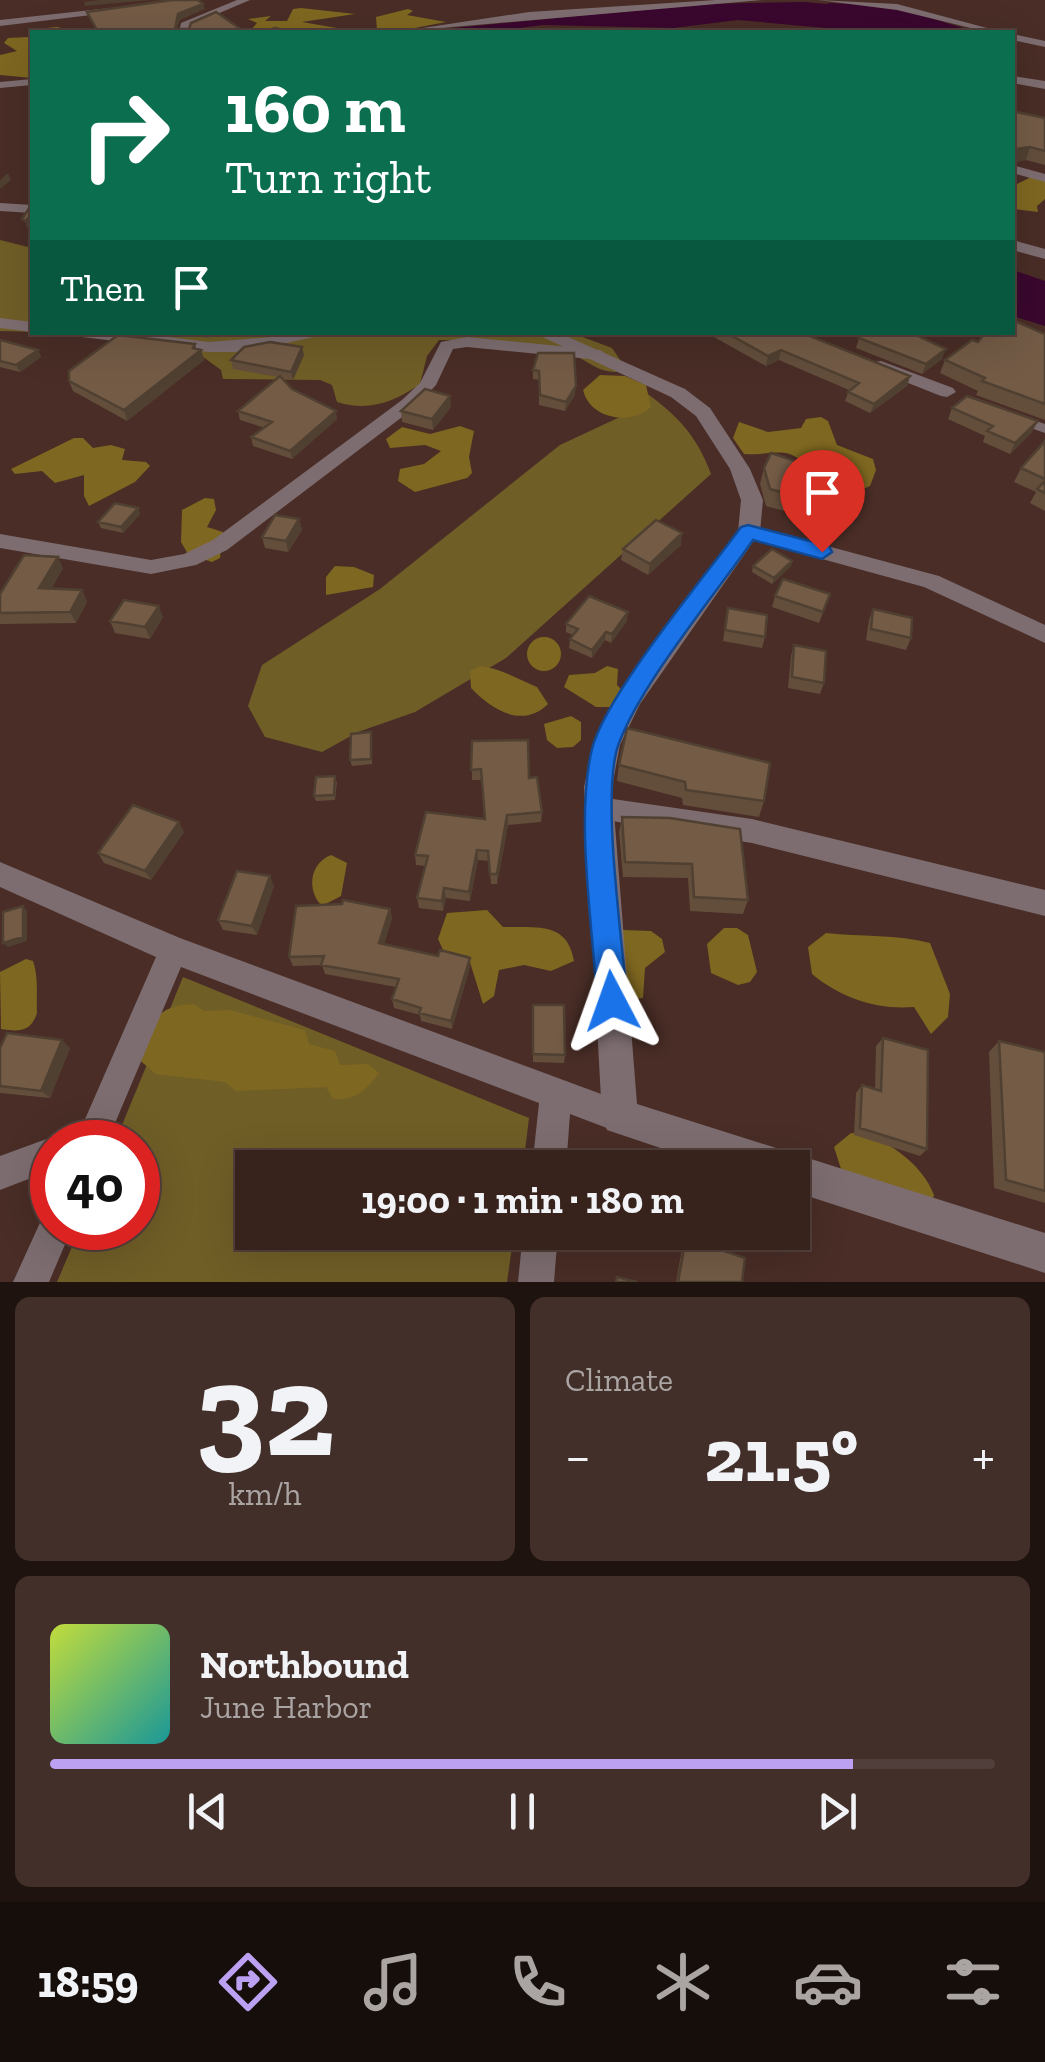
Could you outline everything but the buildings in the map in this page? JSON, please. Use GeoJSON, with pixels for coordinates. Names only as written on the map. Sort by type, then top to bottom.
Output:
{"type":"FeatureCollection","features":[{"type":"Feature","properties":{"kind":"street"},"geometry":{"type":"LineString","coordinates":[[184,30],[184,25],[245,0]]}},
{"type":"Feature","properties":{"kind":"street"},"geometry":{"type":"LineString","coordinates":[[416,30],[529,15],[757,0]]}},
{"type":"Feature","properties":{"kind":"street"},"geometry":{"type":"LineString","coordinates":[[823,0],[911,10],[990,30]]}},
{"type":"Feature","properties":{"kind":"street"},"geometry":{"type":"LineString","coordinates":[[0,23],[127,8]]}},
{"type":"Feature","properties":{"kind":"street"},"geometry":{"type":"LineString","coordinates":[[1015,38],[1045,44]]}},
{"type":"Feature","properties":{"kind":"street"},"geometry":{"type":"LineString","coordinates":[[1015,80],[1045,85]]}},
{"type":"Feature","properties":{"kind":"street"},"geometry":{"type":"LineString","coordinates":[[0,84],[30,82]]}},
{"type":"Feature","properties":{"kind":"street"},"geometry":{"type":"LineString","coordinates":[[1015,167],[1041,172],[1045,158]]}},
{"type":"Feature","properties":{"kind":"street"},"geometry":{"type":"LineString","coordinates":[[0,207],[30,210]]}},
{"type":"Feature","properties":{"kind":"street"},"geometry":{"type":"LineString","coordinates":[[1015,245],[1045,254]]}},
{"type":"Feature","properties":{"kind":"street"},"geometry":{"type":"LineString","coordinates":[[0,323],[30,326]]}},
{"type":"Feature","properties":{"kind":"street"},"geometry":{"type":"LineString","coordinates":[[106,335],[209,348],[246,347],[312,335]]}},
{"type":"Feature","properties":{"kind":"street"},"geometry":{"type":"LineString","coordinates":[[548,335],[678,393],[703,412],[740,468],[752,500],[748,532],[630,698],[606,744],[599,808],[620,1116]]}},
{"type":"Feature","properties":{"kind":"street"},"geometry":{"type":"LineString","coordinates":[[0,541],[151,567],[189,560],[220,544],[408,404],[428,385],[447,344],[467,342],[600,355]]}},
{"type":"Feature","properties":{"kind":"street"},"geometry":{"type":"LineString","coordinates":[[861,359],[955,395]]}},
{"type":"Feature","properties":{"kind":"street"},"geometry":{"type":"LineString","coordinates":[[994,410],[1045,429]]}},
{"type":"Feature","properties":{"kind":"street"},"geometry":{"type":"LineString","coordinates":[[748,532],[931,581],[1045,635]]}},
{"type":"Feature","properties":{"kind":"street"},"geometry":{"type":"LineString","coordinates":[[599,808],[752,831],[1045,903]]}},
{"type":"Feature","properties":{"kind":"street"},"geometry":{"type":"LineString","coordinates":[[0,874],[174,950],[556,1096],[724,1150]]}},
{"type":"Feature","properties":{"kind":"street"},"geometry":{"type":"LineString","coordinates":[[98,1120],[174,950]]}},
{"type":"Feature","properties":{"kind":"street"},"geometry":{"type":"LineString","coordinates":[[550,1150],[556,1096]]}},
{"type":"Feature","properties":{"kind":"street"},"geometry":{"type":"LineString","coordinates":[[0,1173],[30,1162]]}},
{"type":"Feature","properties":{"kind":"street"},"geometry":{"type":"LineString","coordinates":[[810,1178],[1045,1252]]}},
{"type":"Feature","properties":{"kind":"street"},"geometry":{"type":"LineString","coordinates":[[31,1282],[45,1250]]}},
{"type":"Feature","properties":{"kind":"street"},"geometry":{"type":"LineString","coordinates":[[536,1282],[539,1250]]}},
{"type":"Feature","properties":{"kind":"shaded area"},"geometry":{"type":"Polygon","coordinates":[[[804,2],[859,7],[970,30],[848,30],[738,20],[673,28],[543,25],[505,30],[433,30],[701,4],[804,2]]]}},
{"type":"Feature","properties":{"kind":"shaded area"},"geometry":{"type":"Polygon","coordinates":[[[293,9],[355,14],[302,22],[348,30],[251,30],[257,23],[248,19],[271,16],[265,21],[287,21],[293,9]]]}},
{"type":"Feature","properties":{"kind":"shaded area"},"geometry":{"type":"Polygon","coordinates":[[[408,9],[413,11],[407,15],[446,22],[404,30],[377,30],[376,17],[408,9]]]}},
{"type":"Feature","properties":{"kind":"shaded area"},"geometry":{"type":"Polygon","coordinates":[[[29,37],[30,78],[0,75],[0,55],[17,51],[4,43],[8,38],[29,37]]]}},
{"type":"Feature","properties":{"kind":"shaded area"},"geometry":{"type":"Polygon","coordinates":[[[1033,176],[1045,179],[1045,199],[1037,206],[1038,212],[1015,209],[1015,185],[1033,176]]]}},
{"type":"Feature","properties":{"kind":"shaded area"},"geometry":{"type":"Polygon","coordinates":[[[0,240],[30,248],[30,332],[0,331],[0,240]]]}},
{"type":"Feature","properties":{"kind":"shaded area"},"geometry":{"type":"Polygon","coordinates":[[[1015,271],[1045,281],[1045,326],[1015,317],[1015,271]]]}},
{"type":"Feature","properties":{"kind":"shaded area"},"geometry":{"type":"Polygon","coordinates":[[[140,335],[577,335],[612,348],[623,364],[616,372],[608,371],[573,355],[550,350],[439,340],[427,356],[420,384],[391,400],[360,406],[337,402],[332,385],[320,380],[223,379],[221,370],[199,354],[140,335]]]}},
{"type":"Feature","properties":{"kind":"shaded area"},"geometry":{"type":"Polygon","coordinates":[[[600,375],[625,376],[646,385],[651,407],[622,418],[594,408],[583,390],[600,375]]]}},
{"type":"Feature","properties":{"kind":"shaded area"},"geometry":{"type":"Polygon","coordinates":[[[645,392],[685,428],[711,474],[506,658],[415,712],[358,732],[322,752],[265,737],[248,706],[262,665],[380,589],[560,445],[637,409],[645,392]]]}},
{"type":"Feature","properties":{"kind":"shaded area"},"geometry":{"type":"Polygon","coordinates":[[[821,417],[828,421],[837,445],[873,459],[876,470],[870,486],[846,491],[836,488],[792,455],[744,454],[733,438],[739,422],[768,432],[801,428],[806,419],[821,417]]]}},
{"type":"Feature","properties":{"kind":"shaded area"},"geometry":{"type":"Polygon","coordinates":[[[460,426],[474,431],[469,457],[472,473],[467,478],[415,492],[398,481],[400,469],[424,464],[441,451],[425,445],[390,448],[386,439],[402,427],[430,434],[460,426]]]}},
{"type":"Feature","properties":{"kind":"shaded area"},"geometry":{"type":"Polygon","coordinates":[[[74,438],[83,438],[93,448],[111,445],[125,449],[122,460],[146,462],[150,466],[135,482],[89,506],[84,496],[84,475],[55,483],[42,471],[15,474],[11,469],[74,438]]]}},
{"type":"Feature","properties":{"kind":"shaded area"},"geometry":{"type":"Polygon","coordinates":[[[205,498],[214,499],[216,510],[207,527],[223,532],[220,558],[212,562],[188,554],[181,542],[182,510],[205,498]]]}},
{"type":"Feature","properties":{"kind":"shaded area"},"geometry":{"type":"Polygon","coordinates":[[[335,566],[354,567],[374,575],[373,587],[326,595],[326,577],[335,566]]]}},
{"type":"Feature","properties":{"kind":"shaded area"},"geometry":{"type":"Polygon","coordinates":[[[544,637],[556,642],[561,654],[556,666],[544,671],[532,666],[527,654],[532,642],[544,637]]]}},
{"type":"Feature","properties":{"kind":"shaded area"},"geometry":{"type":"Polygon","coordinates":[[[481,666],[537,687],[548,704],[518,716],[498,709],[471,688],[470,671],[481,666]]]}},
{"type":"Feature","properties":{"kind":"shaded area"},"geometry":{"type":"Polygon","coordinates":[[[607,666],[618,669],[617,685],[624,692],[613,707],[596,707],[564,687],[569,675],[595,673],[607,666]]]}},
{"type":"Feature","properties":{"kind":"shaded area"},"geometry":{"type":"Polygon","coordinates":[[[571,716],[581,722],[581,740],[573,747],[557,748],[547,740],[544,724],[571,716]]]}},
{"type":"Feature","properties":{"kind":"shaded area"},"geometry":{"type":"Polygon","coordinates":[[[331,855],[347,863],[341,896],[322,906],[314,892],[313,878],[318,864],[331,855]]]}},
{"type":"Feature","properties":{"kind":"shaded area"},"geometry":{"type":"Polygon","coordinates":[[[487,910],[503,927],[549,929],[557,933],[565,939],[574,961],[551,971],[524,965],[499,970],[494,996],[483,1004],[468,956],[443,950],[438,939],[447,913],[487,910]]]}},
{"type":"Feature","properties":{"kind":"shaded area"},"geometry":{"type":"Polygon","coordinates":[[[724,928],[737,928],[748,935],[757,972],[750,982],[738,985],[711,973],[707,944],[724,928]]]}},
{"type":"Feature","properties":{"kind":"shaded area"},"geometry":{"type":"Polygon","coordinates":[[[623,930],[651,931],[662,939],[665,952],[645,968],[643,998],[630,1000],[619,991],[623,930]]]}},
{"type":"Feature","properties":{"kind":"shaded area"},"geometry":{"type":"Polygon","coordinates":[[[826,933],[930,943],[950,994],[948,1017],[931,1034],[914,1007],[873,1004],[847,996],[823,982],[812,974],[808,947],[826,933]]]}},
{"type":"Feature","properties":{"kind":"shaded area"},"geometry":{"type":"Polygon","coordinates":[[[26,959],[33,961],[35,968],[37,1013],[24,1029],[1,1029],[0,972],[26,959]]]}},
{"type":"Feature","properties":{"kind":"shaded area"},"geometry":{"type":"Polygon","coordinates":[[[183,977],[529,1118],[525,1150],[235,1150],[235,1250],[512,1250],[507,1282],[57,1282],[71,1250],[160,1250],[160,1120],[124,1120],[183,977]]]}},
{"type":"Feature","properties":{"kind":"shaded area"},"geometry":{"type":"Polygon","coordinates":[[[194,1004],[204,1011],[230,1010],[305,1030],[309,1044],[335,1051],[340,1065],[368,1064],[379,1073],[360,1093],[333,1099],[326,1087],[236,1091],[225,1082],[156,1074],[137,1058],[150,1026],[170,1008],[194,1004]]]}},
{"type":"Feature","properties":{"kind":"shaded area"},"geometry":{"type":"Polygon","coordinates":[[[851,1133],[876,1139],[911,1162],[929,1183],[934,1195],[932,1202],[841,1169],[834,1147],[851,1133]]]}},
{"type":"Feature","properties":{"kind":"waterway"},"geometry":{"type":"LineString","coordinates":[[829,9],[891,12],[958,30]]}},
{"type":"Feature","properties":{"kind":"route"},"geometry":{"type":"LineString","coordinates":[[612,1001],[598,786],[606,744],[630,698],[732,560],[748,532],[822,552]]}}]}
